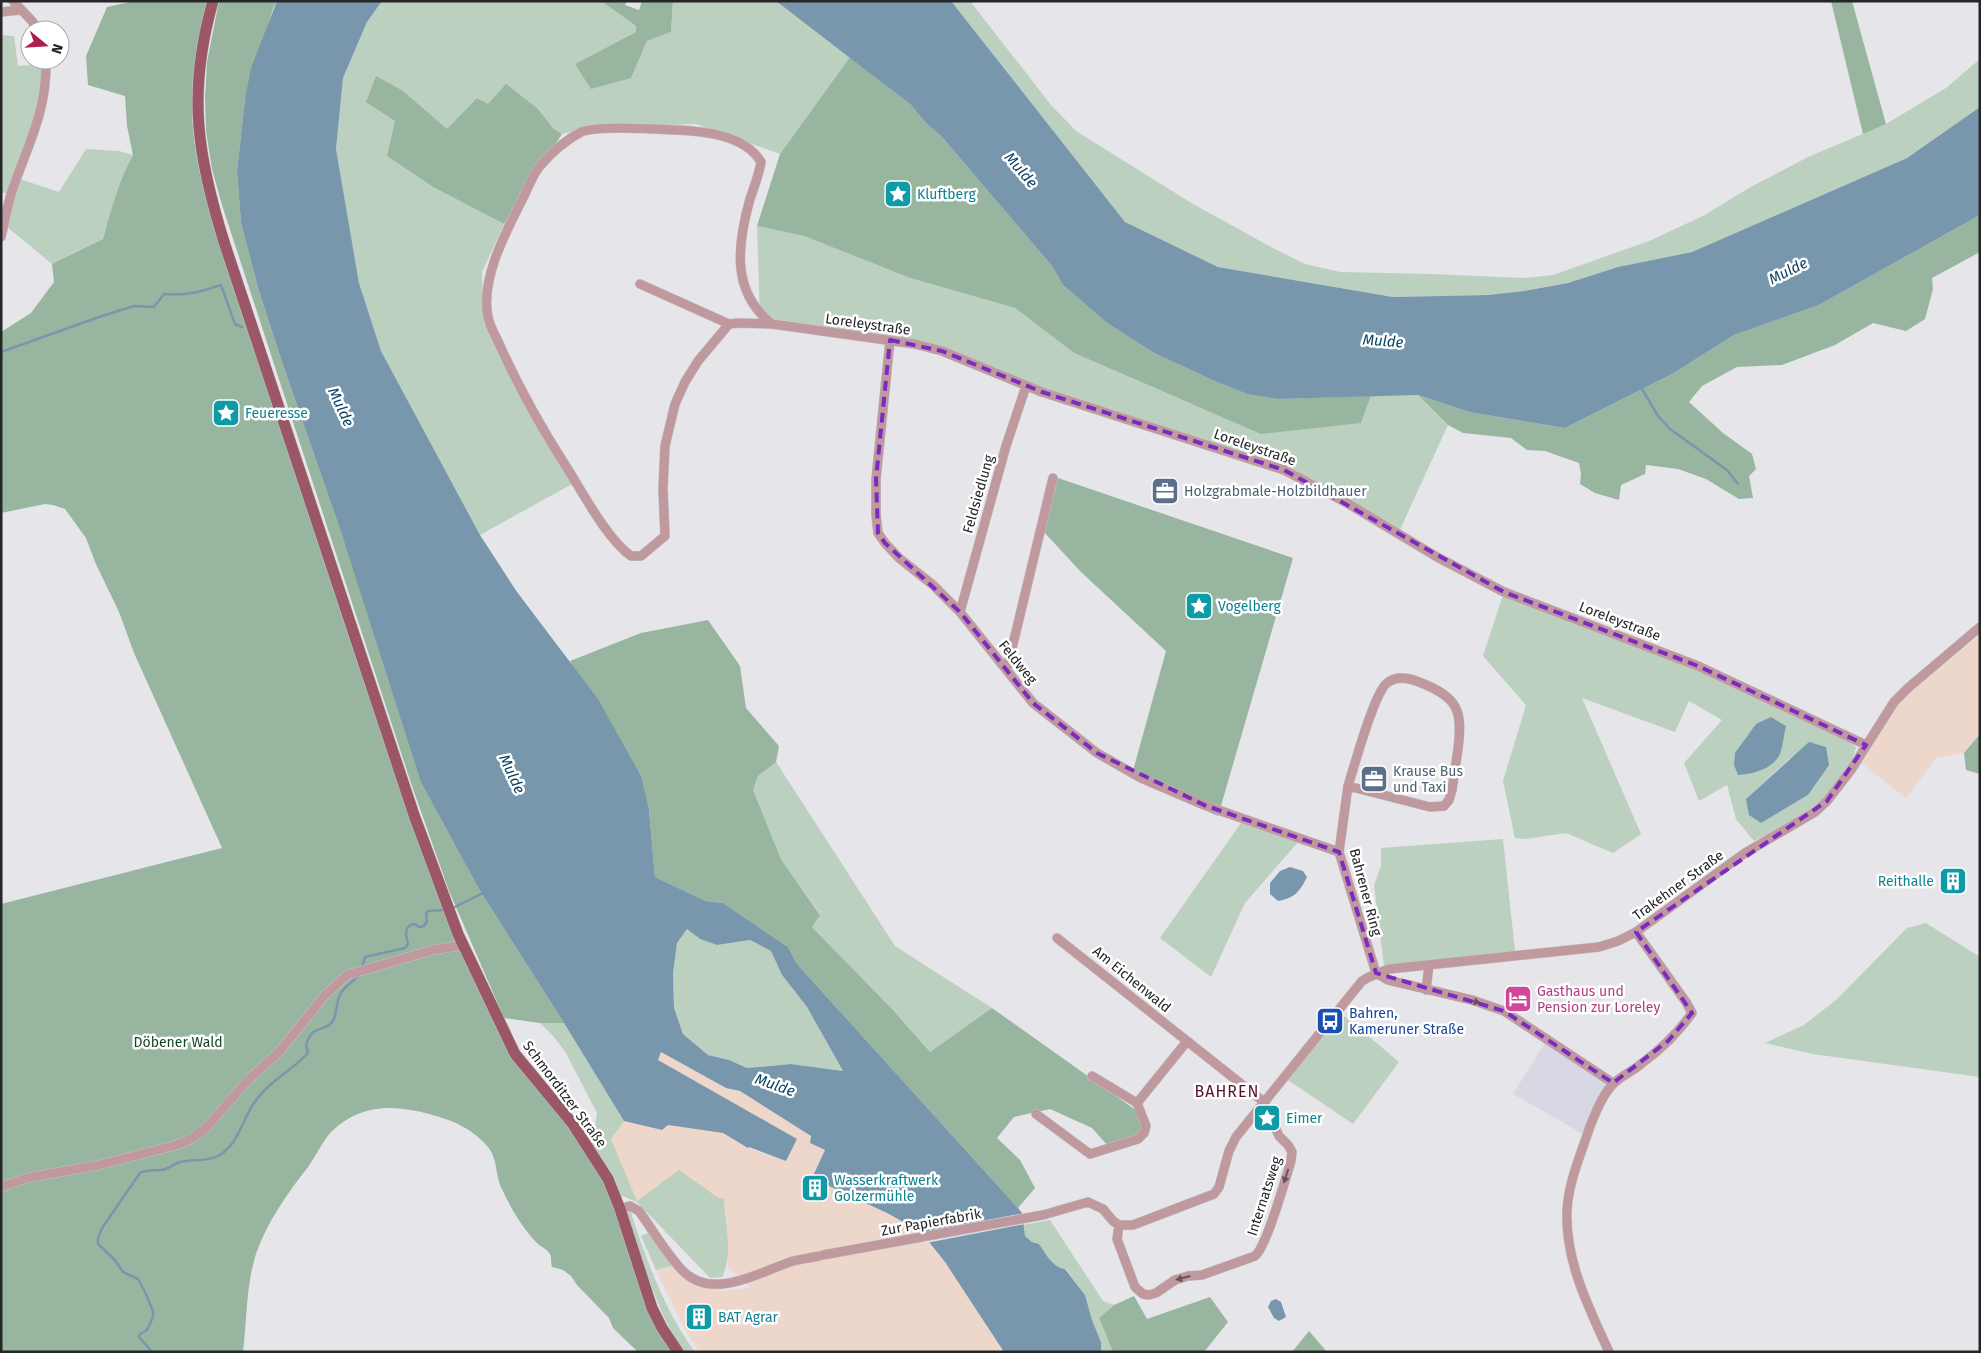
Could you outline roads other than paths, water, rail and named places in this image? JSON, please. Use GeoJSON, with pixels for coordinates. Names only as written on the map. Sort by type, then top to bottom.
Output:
{"type":"FeatureCollection","features":[{"type":"Feature","properties":{"kind":"main road","name":"Schmorditzer Straße"},"geometry":{"type":"LineString","coordinates":[[213,1],[201,57],[197,110],[202,155],[213,205],[411,807],[444,900],[484,992],[515,1054],[572,1123],[608,1179],[620,1209],[652,1308],[662,1328],[678,1352]]}},
{"type":"Feature","properties":{"kind":"street"},"geometry":{"type":"LineString","coordinates":[[13,1],[31,20]]}},
{"type":"Feature","properties":{"kind":"street"},"geometry":{"type":"LineString","coordinates":[[1,12],[20,10]]}},
{"type":"Feature","properties":{"kind":"street"},"geometry":{"type":"LineString","coordinates":[[1,237],[12,190],[40,115],[44,97],[45,70]]}},
{"type":"Feature","properties":{"kind":"street"},"geometry":{"type":"LineString","coordinates":[[729,324],[698,361],[685,382],[675,404],[665,446],[663,489],[665,536],[641,556],[631,556],[613,537],[540,426],[512,373],[488,319],[486,301],[497,256],[508,229],[539,167],[566,142],[583,131],[599,129],[696,130],[713,133],[739,143],[757,155],[761,162],[744,224],[740,246],[741,270],[746,292],[753,305],[772,324]]}},
{"type":"Feature","properties":{"kind":"street","name":"Loreleystraße"},"geometry":{"type":"LineString","coordinates":[[640,284],[729,324],[772,324],[890,340],[942,351],[1026,386],[1284,470],[1347,503],[1437,557],[1504,592],[1698,666],[1866,745]]}},
{"type":"Feature","properties":{"kind":"street","name":"Feldweg"},"geometry":{"type":"LineString","coordinates":[[890,340],[876,479],[876,515],[878,533],[899,558],[934,585],[960,612],[1033,703],[1096,753],[1124,769],[1204,805],[1339,852]]}},
{"type":"Feature","properties":{"kind":"street","name":"Feldsiedlung"},"geometry":{"type":"LineString","coordinates":[[960,612],[1006,446],[1026,386]]}},
{"type":"Feature","properties":{"kind":"street"},"geometry":{"type":"LineString","coordinates":[[1007,669],[1053,478]]}},
{"type":"Feature","properties":{"kind":"street","name":"Trakehner Straße"},"geometry":{"type":"LineString","coordinates":[[1376,974],[1389,969],[1599,947],[1618,941],[1636,932],[1745,853],[1814,812],[1827,801],[1840,785],[1894,702],[1980,627]]}},
{"type":"Feature","properties":{"kind":"street","name":"Bahrener Ring"},"geometry":{"type":"LineString","coordinates":[[1348,786],[1430,807],[1444,806],[1449,800],[1452,790],[1461,727],[1458,710],[1440,691],[1409,678],[1396,678],[1386,684],[1380,693],[1348,786],[1339,852],[1376,974]]}},
{"type":"Feature","properties":{"kind":"street"},"geometry":{"type":"LineString","coordinates":[[1609,1352],[1585,1300],[1575,1268],[1568,1233],[1567,1211],[1570,1190],[1582,1147],[1604,1096],[1613,1083],[1640,1065],[1668,1041],[1692,1014],[1686,1002],[1636,932]]}},
{"type":"Feature","properties":{"kind":"street","name":"Am Eichenwald"},"geometry":{"type":"LineString","coordinates":[[1057,938],[1264,1102]]}},
{"type":"Feature","properties":{"kind":"street"},"geometry":{"type":"LineString","coordinates":[[1,1187],[27,1178],[88,1168],[173,1146],[189,1140],[204,1129],[248,1080],[280,1051],[336,983],[347,975],[434,950],[463,945]]}},
{"type":"Feature","properties":{"kind":"street"},"geometry":{"type":"LineString","coordinates":[[1426,990],[1429,965]]}},
{"type":"Feature","properties":{"kind":"street"},"geometry":{"type":"LineString","coordinates":[[1119,1225],[1133,1225],[1214,1194],[1219,1187],[1229,1151],[1236,1137],[1362,981],[1376,974],[1388,980],[1472,1000],[1504,1011],[1613,1083]]}},
{"type":"Feature","properties":{"kind":"street"},"geometry":{"type":"LineString","coordinates":[[1137,1103],[1184,1045],[1189,1042]]}},
{"type":"Feature","properties":{"kind":"street"},"geometry":{"type":"LineString","coordinates":[[1036,1114],[1090,1154],[1138,1139],[1144,1133],[1146,1126],[1137,1103],[1092,1076]]}},
{"type":"Feature","properties":{"kind":"street","name":"Internatsweg"},"geometry":{"type":"LineString","coordinates":[[1119,1225],[1117,1239],[1135,1286],[1143,1294],[1149,1295],[1175,1280],[1188,1276],[1202,1275],[1255,1256],[1260,1252],[1291,1161],[1292,1152],[1279,1136],[1264,1102]]}},
{"type":"Feature","properties":{"kind":"street","name":"Zur Papierfabrik"},"geometry":{"type":"LineString","coordinates":[[620,1209],[630,1206],[640,1211],[682,1270],[696,1281],[710,1284],[732,1283],[793,1261],[1043,1215],[1088,1202],[1103,1209],[1119,1225]]}},
{"type":"Feature","properties":{"kind":"water","name":"Mulde"},"geometry":{"type":"Polygon","coordinates":[[[277,1],[382,1],[367,22],[343,78],[336,149],[359,283],[381,351],[480,535],[517,592],[598,699],[641,776],[649,810],[655,877],[706,901],[723,903],[788,947],[797,964],[1022,1213],[1025,1236],[1032,1242],[1039,1244],[1056,1266],[1065,1269],[1085,1295],[1101,1342],[1101,1352],[1004,1352],[945,1262],[921,1232],[889,1214],[812,1178],[825,1150],[810,1143],[811,1136],[740,1091],[726,1088],[661,1052],[658,1060],[797,1139],[786,1161],[748,1148],[723,1133],[668,1125],[662,1130],[624,1121],[482,894],[421,782],[343,538],[258,288],[241,223],[237,171],[245,99],[251,68],[277,1]],[[687,929],[677,943],[673,974],[674,1008],[683,1034],[708,1055],[729,1060],[747,1068],[791,1064],[843,1071],[807,1007],[782,975],[771,951],[750,940],[717,945],[700,939],[687,929]]]}},
{"type":"Feature","properties":{"kind":"water","name":"Mulde"},"geometry":{"type":"Polygon","coordinates":[[[776,1],[951,1],[1125,222],[1218,267],[1393,297],[1488,295],[1568,283],[1618,267],[1692,252],[1907,158],[1980,107],[1980,215],[1819,305],[1734,335],[1674,373],[1565,428],[1469,412],[1418,395],[1279,399],[1248,394],[1154,353],[1107,323],[1063,285],[1052,266],[942,137],[927,124],[910,104],[776,1]]]}},
{"type":"Feature","properties":{"kind":"water"},"geometry":{"type":"Polygon","coordinates":[[[1771,717],[1786,726],[1780,754],[1773,763],[1762,770],[1738,775],[1734,765],[1735,753],[1756,724],[1771,717]]]}},
{"type":"Feature","properties":{"kind":"water"},"geometry":{"type":"Polygon","coordinates":[[[1809,742],[1826,747],[1829,765],[1808,795],[1761,823],[1749,815],[1746,799],[1809,742]]]}},
{"type":"Feature","properties":{"kind":"water"},"geometry":{"type":"Polygon","coordinates":[[[1290,867],[1303,871],[1307,877],[1296,894],[1278,901],[1270,894],[1270,883],[1280,871],[1290,867]]]}},
{"type":"Feature","properties":{"kind":"water"},"geometry":{"type":"Polygon","coordinates":[[[1276,1299],[1281,1302],[1286,1317],[1279,1321],[1274,1318],[1268,1307],[1271,1301],[1276,1299]]]}},
{"type":"Feature","properties":{"kind":"waterway"},"geometry":{"type":"LineString","coordinates":[[1,352],[134,306],[154,307],[164,294],[193,293],[221,285],[235,324],[242,327]]}},
{"type":"Feature","properties":{"kind":"waterway"},"geometry":{"type":"LineString","coordinates":[[1642,389],[1658,416],[1670,429],[1727,470],[1738,484]]}},
{"type":"Feature","properties":{"kind":"waterway"},"geometry":{"type":"LineString","coordinates":[[453,908],[483,893]]}},
{"type":"Feature","properties":{"kind":"waterway"},"geometry":{"type":"LineString","coordinates":[[362,968],[365,957],[405,948],[408,944],[407,929],[415,924],[419,927],[424,926],[427,921],[426,913],[428,911],[445,910]]}},
{"type":"Feature","properties":{"kind":"waterway"},"geometry":{"type":"LineString","coordinates":[[152,1352],[139,1337],[140,1334],[147,1330],[153,1317],[153,1311],[138,1279],[123,1272],[114,1259],[98,1244],[102,1228],[140,1173],[164,1169],[180,1162],[213,1158],[225,1152],[235,1139],[254,1103],[272,1083],[307,1054],[306,1046],[312,1034],[330,1025],[342,992],[359,975]]}},
{"type":"Feature","properties":{"kind":"place","name":"Kluftberg"},"geometry":{"type":"Point","coordinates":[898,194]}},
{"type":"Feature","properties":{"kind":"place","name":"Feueresse"},"geometry":{"type":"Point","coordinates":[226,413]}},
{"type":"Feature","properties":{"kind":"place","name":"Holzgrabmale-Holzbildhauer"},"geometry":{"type":"Point","coordinates":[1165,491]}},
{"type":"Feature","properties":{"kind":"place","name":"Vogelberg"},"geometry":{"type":"Point","coordinates":[1199,606]}},
{"type":"Feature","properties":{"kind":"place","name":"Krause Bus und Taxi"},"geometry":{"type":"Point","coordinates":[1374,779]}},
{"type":"Feature","properties":{"kind":"place","name":"Reithalle"},"geometry":{"type":"Point","coordinates":[1953,881]}},
{"type":"Feature","properties":{"kind":"place","name":"Gasthaus und Pension zur Loreley"},"geometry":{"type":"Point","coordinates":[1518,999]}},
{"type":"Feature","properties":{"kind":"place","name":"Bahren, Kameruner Straße"},"geometry":{"type":"Point","coordinates":[1330,1021]}},
{"type":"Feature","properties":{"kind":"place","name":"Eimer"},"geometry":{"type":"Point","coordinates":[1267,1118]}},
{"type":"Feature","properties":{"kind":"place","name":"Wasserkraftwerk Golzermühle"},"geometry":{"type":"Point","coordinates":[815,1188]}},
{"type":"Feature","properties":{"kind":"place","name":"BAT Agrar"},"geometry":{"type":"Point","coordinates":[699,1317]}},
{"type":"Feature","properties":{"kind":"district","name":"BAHREN"},"geometry":{"type":"Point","coordinates":[1227,1091]}},
{"type":"Feature","properties":{"kind":"park label","name":"Döbener Wald"},"geometry":{"type":"Point","coordinates":[178,1042]}}]}
